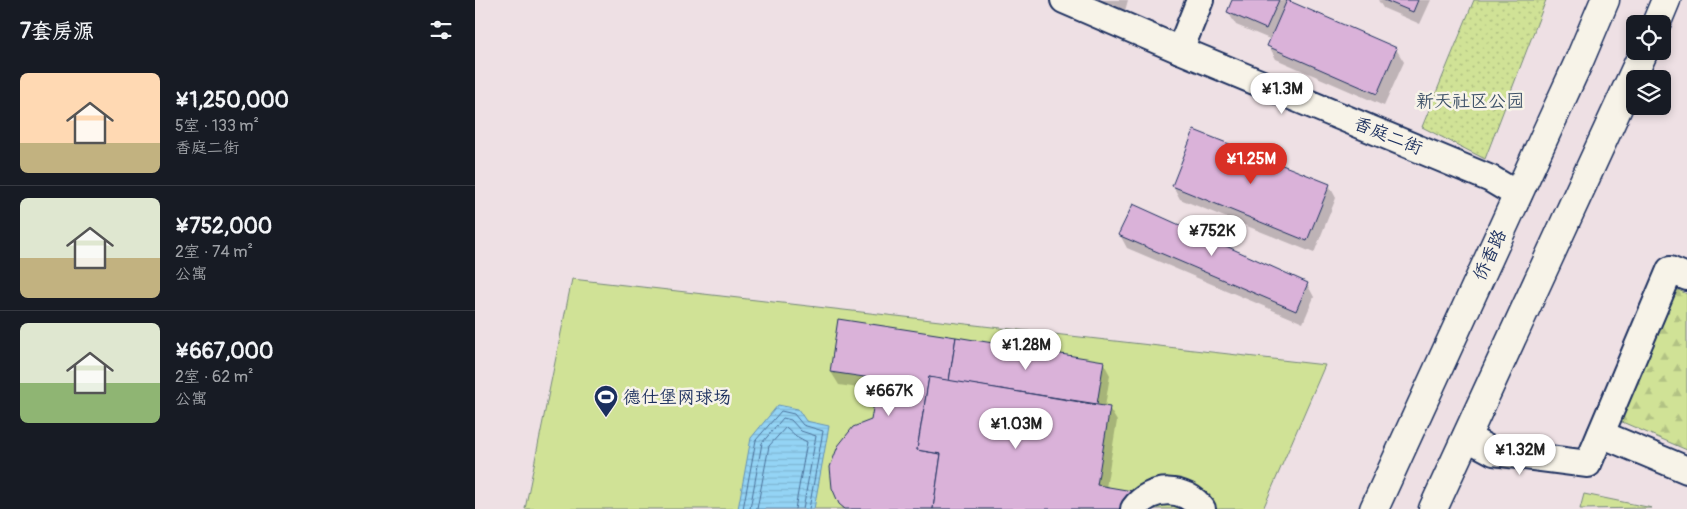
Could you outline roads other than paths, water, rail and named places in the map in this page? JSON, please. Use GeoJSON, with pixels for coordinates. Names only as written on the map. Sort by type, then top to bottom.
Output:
{"type":"FeatureCollection","features":[{"type":"Feature","properties":{"kind":"main road","name":"侨香路"},"geometry":{"type":"LineString","coordinates":[[1373,509],[1580,59],[1605,0]]}},
{"type":"Feature","properties":{"kind":"main road"},"geometry":{"type":"LineString","coordinates":[[1660,15],[1666,0]]}},
{"type":"Feature","properties":{"kind":"main road"},"geometry":{"type":"LineString","coordinates":[[1433,509],[1641,60]]}},
{"type":"Feature","properties":{"kind":"street","name":"香庭二街"},"geometry":{"type":"LineString","coordinates":[[1064,0],[1179,50],[1491,179],[1518,195]]}},
{"type":"Feature","properties":{"kind":"street"},"geometry":{"type":"LineString","coordinates":[[1179,50],[1200,0]]}},
{"type":"Feature","properties":{"kind":"street"},"geometry":{"type":"LineString","coordinates":[[1466,438],[1495,452],[1588,464],[1670,270],[1687,277]]}},
{"type":"Feature","properties":{"kind":"street"},"geometry":{"type":"LineString","coordinates":[[1601,434],[1687,470]]}},
{"type":"Feature","properties":{"kind":"street"},"geometry":{"type":"LineString","coordinates":[[1134,509],[1143,499],[1166,491],[1181,492],[1197,502],[1202,509]]}},
{"type":"Feature","properties":{"kind":"water"},"geometry":{"type":"Polygon","coordinates":[[[778,405],[798,409],[806,421],[829,426],[814,509],[738,509],[751,438],[778,405]]]}},
{"type":"Feature","properties":{"kind":"place","name":"德仕堡网球场"},"geometry":{"type":"Point","coordinates":[606,418]}},
{"type":"Feature","properties":{"kind":"park label","name":"新天社区公园"},"geometry":{"type":"Point","coordinates":[1470,101]}}]}
